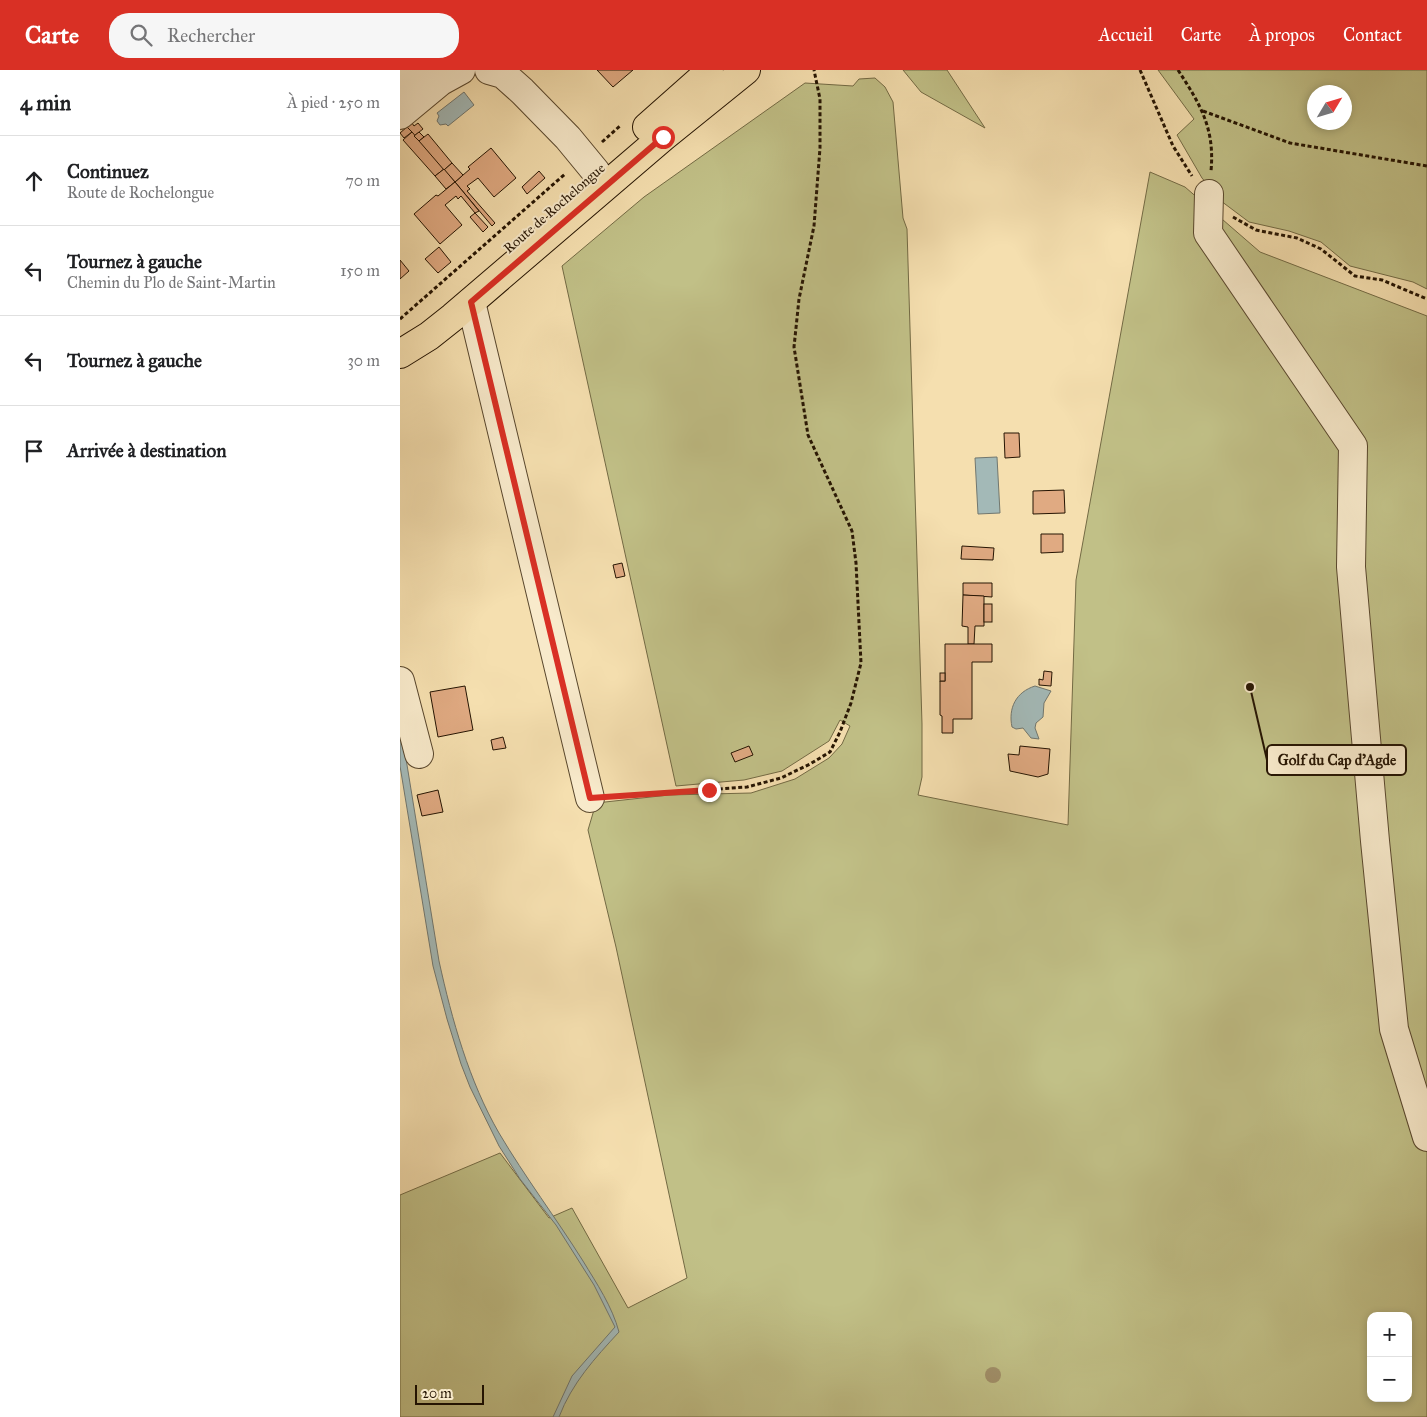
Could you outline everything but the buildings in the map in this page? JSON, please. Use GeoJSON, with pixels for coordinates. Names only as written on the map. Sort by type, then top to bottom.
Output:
{"type":"FeatureCollection","features":[{"type":"Feature","properties":{"kind":"main road","name":"Route de Rochelongue"},"geometry":{"type":"LineString","coordinates":[[400,348],[442,305],[590,165],[700,80],[708,70]]}},
{"type":"Feature","properties":{"kind":"main road","name":"Route de Rochelongue"},"geometry":{"type":"LineString","coordinates":[[400,354],[429,336],[471,302],[663,137],[746,70]]}},
{"type":"Feature","properties":{"kind":"lane"},"geometry":{"type":"LineString","coordinates":[[400,87],[420,70]]}},
{"type":"Feature","properties":{"kind":"lane"},"geometry":{"type":"LineString","coordinates":[[400,116],[442,80],[461,70]]}},
{"type":"Feature","properties":{"kind":"lane"},"geometry":{"type":"LineString","coordinates":[[488,70],[503,74],[522,91],[568,138],[590,165]]}},
{"type":"Feature","properties":{"kind":"lane"},"geometry":{"type":"LineString","coordinates":[[1209,194],[1208,233],[1353,446],[1350,567],[1374,841],[1394,1029],[1427,1137]]}},
{"type":"Feature","properties":{"kind":"lane"},"geometry":{"type":"LineString","coordinates":[[471,302],[590,798]]}},
{"type":"Feature","properties":{"kind":"lane"},"geometry":{"type":"LineString","coordinates":[[400,681],[419,754]]}},
{"type":"Feature","properties":{"kind":"path"},"geometry":{"type":"LineString","coordinates":[[590,798],[747,787],[781,778],[830,752],[852,703],[861,663],[856,563],[852,531],[808,435],[794,347],[799,299],[814,226],[820,148],[820,99],[814,70]]}},
{"type":"Feature","properties":{"kind":"path"},"geometry":{"type":"LineString","coordinates":[[1140,70],[1173,146],[1191,174],[1224,212],[1256,230],[1297,238],[1321,249],[1355,276],[1382,280],[1427,299]]}},
{"type":"Feature","properties":{"kind":"path"},"geometry":{"type":"LineString","coordinates":[[1178,70],[1202,112],[1212,138],[1213,156],[1209,194]]}},
{"type":"Feature","properties":{"kind":"path"},"geometry":{"type":"LineString","coordinates":[[1202,112],[1290,143],[1427,166]]}},
{"type":"Feature","properties":{"kind":"path"},"geometry":{"type":"LineString","coordinates":[[400,319],[590,165],[627,120]]}},
{"type":"Feature","properties":{"kind":"shaded area"},"geometry":{"type":"Polygon","coordinates":[[[903,70],[947,70],[985,128],[921,92],[903,70]]]}},
{"type":"Feature","properties":{"kind":"shaded area"},"geometry":{"type":"Polygon","coordinates":[[[1158,70],[1427,70],[1427,289],[1413,282],[1350,266],[1321,242],[1289,231],[1249,222],[1221,201],[1202,178],[1177,135],[1194,119],[1158,70]]]}},
{"type":"Feature","properties":{"kind":"shaded area"},"geometry":{"type":"Polygon","coordinates":[[[875,78],[885,87],[893,102],[903,218],[907,229],[922,724],[922,777],[918,795],[1068,825],[1076,580],[1150,172],[1185,187],[1260,252],[1427,316],[1427,1417],[400,1417],[400,1195],[500,1153],[549,1218],[572,1208],[628,1308],[687,1278],[616,947],[588,830],[596,803],[669,795],[751,793],[795,779],[829,758],[842,744],[850,726],[840,720],[829,741],[782,771],[744,780],[676,786],[562,266],[644,197],[805,83],[853,86],[859,79],[875,78]]]}},
{"type":"Feature","properties":{"kind":"water"},"geometry":{"type":"Polygon","coordinates":[[[464,92],[474,105],[448,126],[446,124],[440,125],[437,121],[439,116],[437,113],[464,92]]]}},
{"type":"Feature","properties":{"kind":"water"},"geometry":{"type":"Polygon","coordinates":[[[997,457],[1000,513],[978,514],[975,458],[997,457]]]}},
{"type":"Feature","properties":{"kind":"water"},"geometry":{"type":"Polygon","coordinates":[[[1035,686],[1051,691],[1044,703],[1043,717],[1036,723],[1035,728],[1039,739],[1031,738],[1023,728],[1016,729],[1012,727],[1011,720],[1011,713],[1018,697],[1035,686]]]}},
{"type":"Feature","properties":{"kind":"water"},"geometry":{"type":"Polygon","coordinates":[[[400,722],[439,961],[456,1028],[470,1071],[499,1133],[594,1278],[608,1304],[619,1332],[577,1382],[559,1417],[553,1417],[572,1376],[615,1327],[594,1285],[556,1225],[520,1179],[499,1146],[470,1087],[461,1064],[433,966],[400,766],[400,722]]]}},
{"type":"Feature","properties":{"kind":"place","name":"Golf du Cap d'Agde"},"geometry":{"type":"Point","coordinates":[1250,687]}},
{"type":"Feature","properties":{"kind":"route"},"geometry":{"type":"LineString","coordinates":[[663,137],[471,302],[590,798],[709,790]]}}]}
